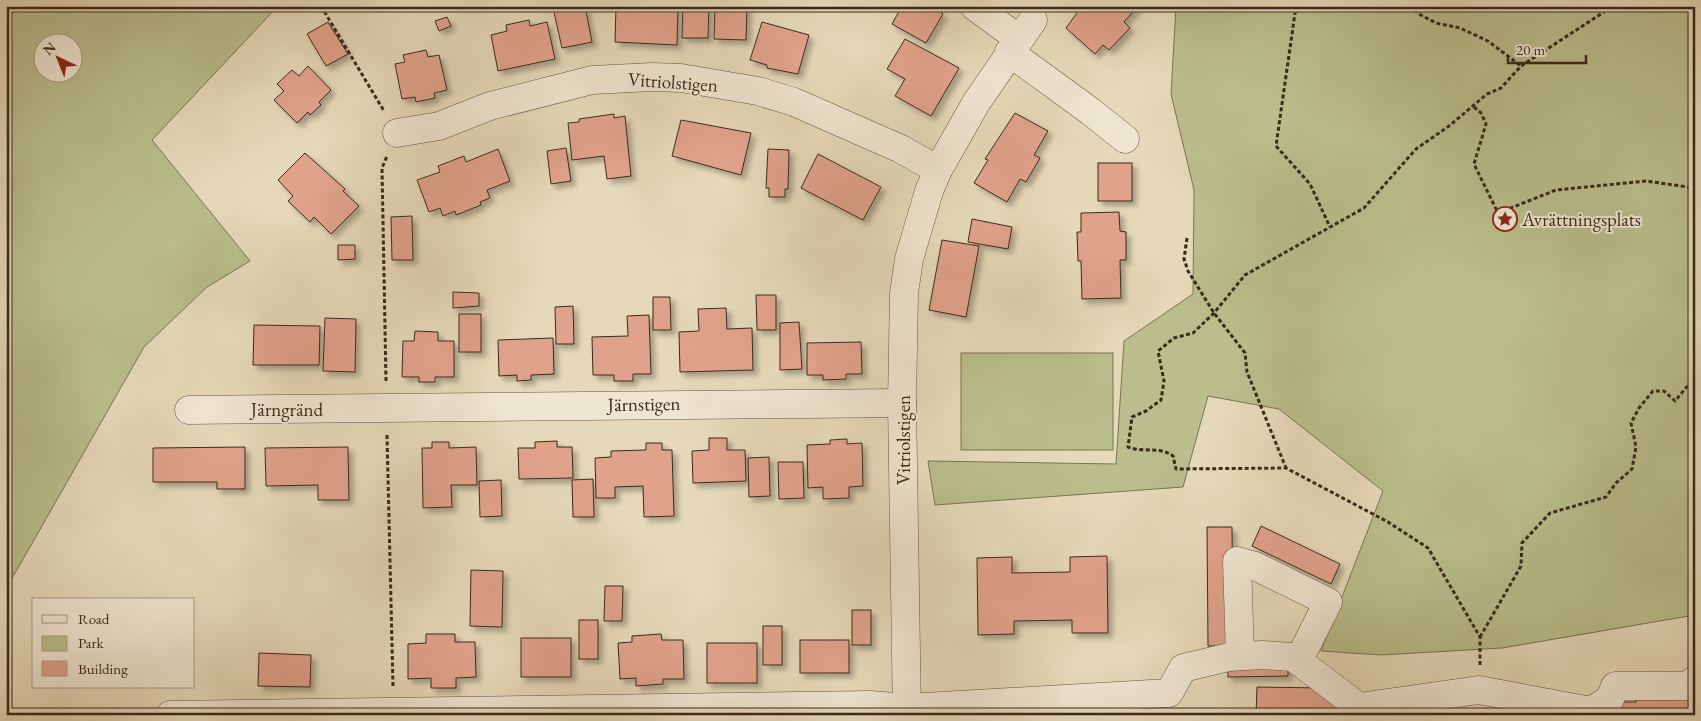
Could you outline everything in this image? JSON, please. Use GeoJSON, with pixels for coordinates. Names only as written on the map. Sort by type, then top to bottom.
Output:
{"type":"FeatureCollection","features":[{"type":"Feature","properties":{"kind":"street"},"geometry":{"type":"LineString","coordinates":[[974,6],[1020,37],[1090,110],[1125,140]]}},
{"type":"Feature","properties":{"kind":"street","name":"Vitriolstigen"},"geometry":{"type":"LineString","coordinates":[[907,711],[902,402],[904,293],[909,259],[923,209],[938,170],[976,103],[1020,37]]}},
{"type":"Feature","properties":{"kind":"street","name":"Vitriolstigen"},"geometry":{"type":"LineString","coordinates":[[397,133],[439,126],[490,106],[535,92],[592,80],[652,77],[682,78],[758,91],[794,102],[901,149],[938,170]]}},
{"type":"Feature","properties":{"kind":"street","name":"Järnstigen"},"geometry":{"type":"LineString","coordinates":[[386,408],[902,402]]}},
{"type":"Feature","properties":{"kind":"street","name":"Järngränd"},"geometry":{"type":"LineString","coordinates":[[189,410],[386,408]]}},
{"type":"Feature","properties":{"kind":"street"},"geometry":{"type":"LineString","coordinates":[[1240,656],[1237,561],[1255,566],[1328,602],[1299,660]]}},
{"type":"Feature","properties":{"kind":"street"},"geometry":{"type":"LineString","coordinates":[[170,715],[394,710],[870,705],[907,711],[1169,693],[1183,668],[1240,656],[1293,656],[1359,707],[1480,690],[1591,711],[1610,699],[1615,686],[1688,686],[1695,680]]}},
{"type":"Feature","properties":{"kind":"path"},"geometry":{"type":"LineString","coordinates":[[321,6],[397,133],[382,168],[394,710]]}},
{"type":"Feature","properties":{"kind":"path"},"geometry":{"type":"LineString","coordinates":[[1300,6],[1295,14],[1276,146],[1310,184],[1330,227]]}},
{"type":"Feature","properties":{"kind":"path"},"geometry":{"type":"LineString","coordinates":[[1409,6],[1436,23],[1460,28],[1488,41],[1521,66]]}},
{"type":"Feature","properties":{"kind":"path"},"geometry":{"type":"LineString","coordinates":[[1480,638],[1428,548],[1388,522],[1286,468],[1176,469],[1173,456],[1168,452],[1138,451],[1128,447],[1132,417],[1146,411],[1161,400],[1164,381],[1158,351],[1174,338],[1193,333],[1214,313],[1245,274],[1364,208],[1416,149],[1474,107],[1487,94],[1501,88],[1521,66],[1604,12],[1606,6]]}},
{"type":"Feature","properties":{"kind":"path"},"geometry":{"type":"LineString","coordinates":[[1474,107],[1481,113],[1486,124],[1474,164],[1498,213],[1556,190],[1646,181],[1695,188]]}},
{"type":"Feature","properties":{"kind":"path"},"geometry":{"type":"LineString","coordinates":[[1187,238],[1184,259],[1188,271],[1214,313],[1245,353],[1247,372],[1286,468]]}},
{"type":"Feature","properties":{"kind":"path"},"geometry":{"type":"LineString","coordinates":[[1480,690],[1480,638],[1521,566],[1522,543],[1550,513],[1606,497],[1616,484],[1632,469],[1636,446],[1631,423],[1639,408],[1654,391],[1664,391],[1676,401],[1695,377]]}},
{"type":"Feature","properties":{"kind":"green space"},"geometry":{"type":"Polygon","coordinates":[[[6,6],[278,6],[152,140],[250,261],[207,287],[144,347],[6,589],[6,6]]]}},
{"type":"Feature","properties":{"kind":"green space"},"geometry":{"type":"Polygon","coordinates":[[[1176,6],[1695,6],[1695,615],[1502,648],[1381,655],[1321,651],[1383,491],[1279,409],[1208,396],[1183,487],[935,505],[928,461],[1116,464],[1124,341],[1193,294],[1194,190],[1171,94],[1176,6]]]}},
{"type":"Feature","properties":{"kind":"green space"},"geometry":{"type":"Polygon","coordinates":[[[961,353],[1113,353],[1113,450],[961,450],[961,353]]]}},
{"type":"Feature","properties":{"kind":"building"},"geometry":{"type":"Polygon","coordinates":[[[585,6],[592,42],[562,48],[553,8],[585,6]]]}},
{"type":"Feature","properties":{"kind":"building"},"geometry":{"type":"Polygon","coordinates":[[[616,6],[678,6],[677,45],[615,42],[616,6]]]}},
{"type":"Feature","properties":{"kind":"building"},"geometry":{"type":"Polygon","coordinates":[[[683,6],[709,6],[708,38],[682,38],[683,6]]]}},
{"type":"Feature","properties":{"kind":"building"},"geometry":{"type":"Polygon","coordinates":[[[715,6],[747,6],[746,40],[714,39],[715,6]]]}},
{"type":"Feature","properties":{"kind":"building"},"geometry":{"type":"Polygon","coordinates":[[[902,6],[929,6],[943,14],[926,43],[892,24],[902,6]]]}},
{"type":"Feature","properties":{"kind":"building"},"geometry":{"type":"Polygon","coordinates":[[[1082,6],[1138,6],[1124,22],[1130,28],[1109,50],[1103,45],[1095,54],[1066,28],[1082,6]]]}},
{"type":"Feature","properties":{"kind":"building"},"geometry":{"type":"Polygon","coordinates":[[[447,17],[451,26],[439,31],[435,21],[447,17]]]}},
{"type":"Feature","properties":{"kind":"building"},"geometry":{"type":"Polygon","coordinates":[[[529,20],[530,26],[547,22],[555,59],[498,71],[491,35],[507,31],[506,25],[529,20]]]}},
{"type":"Feature","properties":{"kind":"building"},"geometry":{"type":"Polygon","coordinates":[[[328,22],[348,54],[326,66],[307,34],[328,22]]]}},
{"type":"Feature","properties":{"kind":"building"},"geometry":{"type":"Polygon","coordinates":[[[762,22],[809,35],[798,74],[767,68],[767,65],[750,60],[762,22]]]}},
{"type":"Feature","properties":{"kind":"building"},"geometry":{"type":"Polygon","coordinates":[[[905,39],[959,68],[931,116],[895,96],[905,79],[887,69],[905,39]]]}},
{"type":"Feature","properties":{"kind":"building"},"geometry":{"type":"Polygon","coordinates":[[[426,50],[428,57],[439,55],[447,90],[434,93],[435,98],[416,102],[415,97],[402,99],[395,64],[405,62],[403,55],[426,50]]]}},
{"type":"Feature","properties":{"kind":"building"},"geometry":{"type":"Polygon","coordinates":[[[308,66],[331,90],[319,102],[321,105],[310,115],[308,112],[297,123],[274,100],[284,91],[277,84],[292,70],[299,76],[308,66]]]}},
{"type":"Feature","properties":{"kind":"building"},"geometry":{"type":"Polygon","coordinates":[[[1015,113],[1048,131],[1034,155],[1040,158],[1026,182],[1020,179],[1007,202],[974,183],[988,160],[985,159],[1015,113]]]}},
{"type":"Feature","properties":{"kind":"building"},"geometry":{"type":"Polygon","coordinates":[[[614,114],[614,118],[625,116],[631,176],[607,179],[604,156],[572,160],[568,123],[579,122],[579,119],[614,114]]]}},
{"type":"Feature","properties":{"kind":"building"},"geometry":{"type":"Polygon","coordinates":[[[681,120],[751,133],[741,175],[672,156],[681,120]]]}},
{"type":"Feature","properties":{"kind":"building"},"geometry":{"type":"Polygon","coordinates":[[[566,148],[571,181],[551,184],[547,151],[566,148]]]}},
{"type":"Feature","properties":{"kind":"building"},"geometry":{"type":"Polygon","coordinates":[[[498,149],[510,181],[487,190],[490,198],[480,202],[481,205],[456,215],[455,211],[443,216],[440,208],[429,212],[417,180],[440,172],[438,166],[464,156],[466,162],[498,149]]]}},
{"type":"Feature","properties":{"kind":"building"},"geometry":{"type":"Polygon","coordinates":[[[768,149],[789,150],[788,189],[785,189],[785,197],[769,197],[769,188],[766,188],[768,149]]]}},
{"type":"Feature","properties":{"kind":"building"},"geometry":{"type":"Polygon","coordinates":[[[305,153],[345,189],[343,191],[359,206],[331,234],[314,217],[310,222],[288,201],[293,196],[278,180],[305,153]]]}},
{"type":"Feature","properties":{"kind":"building"},"geometry":{"type":"Polygon","coordinates":[[[818,154],[881,187],[863,220],[801,188],[818,154]]]}},
{"type":"Feature","properties":{"kind":"building"},"geometry":{"type":"Polygon","coordinates":[[[1098,163],[1132,163],[1132,201],[1098,201],[1098,163]]]}},
{"type":"Feature","properties":{"kind":"building"},"geometry":{"type":"Polygon","coordinates":[[[1119,212],[1120,231],[1126,232],[1126,260],[1120,260],[1121,298],[1082,299],[1081,261],[1078,261],[1077,232],[1081,232],[1081,213],[1119,212]]]}},
{"type":"Feature","properties":{"kind":"building"},"geometry":{"type":"Polygon","coordinates":[[[412,216],[413,260],[392,260],[391,217],[412,216]]]}},
{"type":"Feature","properties":{"kind":"building"},"geometry":{"type":"Polygon","coordinates":[[[972,219],[1012,227],[1008,249],[968,242],[972,219]]]}},
{"type":"Feature","properties":{"kind":"building"},"geometry":{"type":"Polygon","coordinates":[[[942,240],[979,246],[966,317],[929,310],[942,240]]]}},
{"type":"Feature","properties":{"kind":"building"},"geometry":{"type":"Polygon","coordinates":[[[338,245],[355,245],[355,259],[338,260],[338,245]]]}},
{"type":"Feature","properties":{"kind":"building"},"geometry":{"type":"Polygon","coordinates":[[[453,292],[479,293],[479,306],[453,308],[453,292]]]}},
{"type":"Feature","properties":{"kind":"building"},"geometry":{"type":"Polygon","coordinates":[[[756,295],[776,295],[776,330],[757,330],[756,295]]]}},
{"type":"Feature","properties":{"kind":"building"},"geometry":{"type":"Polygon","coordinates":[[[653,297],[670,297],[671,330],[653,330],[653,297]]]}},
{"type":"Feature","properties":{"kind":"building"},"geometry":{"type":"Polygon","coordinates":[[[573,306],[574,344],[556,344],[555,307],[573,306]]]}},
{"type":"Feature","properties":{"kind":"building"},"geometry":{"type":"Polygon","coordinates":[[[726,308],[727,329],[752,328],[753,370],[680,372],[679,332],[699,331],[698,309],[726,308]]]}},
{"type":"Feature","properties":{"kind":"building"},"geometry":{"type":"Polygon","coordinates":[[[459,314],[481,314],[481,352],[459,352],[459,314]]]}},
{"type":"Feature","properties":{"kind":"building"},"geometry":{"type":"Polygon","coordinates":[[[649,315],[651,374],[633,374],[633,381],[614,381],[614,375],[593,375],[592,337],[628,336],[627,316],[649,315]]]}},
{"type":"Feature","properties":{"kind":"building"},"geometry":{"type":"Polygon","coordinates":[[[325,318],[356,319],[355,372],[323,371],[325,318]]]}},
{"type":"Feature","properties":{"kind":"building"},"geometry":{"type":"Polygon","coordinates":[[[799,322],[802,369],[780,370],[780,323],[799,322]]]}},
{"type":"Feature","properties":{"kind":"building"},"geometry":{"type":"Polygon","coordinates":[[[254,325],[320,326],[319,365],[253,365],[254,325]]]}},
{"type":"Feature","properties":{"kind":"building"},"geometry":{"type":"Polygon","coordinates":[[[415,331],[438,332],[438,341],[454,341],[454,377],[435,377],[435,382],[419,382],[419,377],[402,377],[403,341],[414,341],[415,331]]]}},
{"type":"Feature","properties":{"kind":"building"},"geometry":{"type":"Polygon","coordinates":[[[553,338],[554,374],[531,375],[531,380],[517,381],[517,375],[499,376],[498,340],[553,338]]]}},
{"type":"Feature","properties":{"kind":"building"},"geometry":{"type":"Polygon","coordinates":[[[861,342],[862,374],[846,374],[846,379],[823,380],[823,375],[807,375],[807,343],[861,342]]]}},
{"type":"Feature","properties":{"kind":"building"},"geometry":{"type":"Polygon","coordinates":[[[709,438],[727,438],[727,450],[745,450],[746,481],[693,483],[692,451],[709,450],[709,438]]]}},
{"type":"Feature","properties":{"kind":"building"},"geometry":{"type":"Polygon","coordinates":[[[847,439],[847,444],[862,443],[863,486],[849,487],[849,498],[823,499],[823,487],[808,488],[807,445],[830,444],[830,440],[847,439]]]}},
{"type":"Feature","properties":{"kind":"building"},"geometry":{"type":"Polygon","coordinates":[[[557,441],[557,447],[572,447],[573,478],[519,479],[518,448],[535,448],[535,442],[557,441]]]}},
{"type":"Feature","properties":{"kind":"building"},"geometry":{"type":"Polygon","coordinates":[[[432,442],[449,442],[449,448],[476,447],[477,485],[451,485],[452,507],[423,508],[422,448],[432,448],[432,442]]]}},
{"type":"Feature","properties":{"kind":"building"},"geometry":{"type":"Polygon","coordinates":[[[646,443],[662,443],[662,450],[672,450],[674,516],[644,517],[643,486],[615,487],[615,498],[596,498],[595,458],[611,457],[611,451],[646,450],[646,443]]]}},
{"type":"Feature","properties":{"kind":"building"},"geometry":{"type":"Polygon","coordinates":[[[245,447],[245,489],[217,489],[217,482],[153,482],[153,448],[245,447]]]}},
{"type":"Feature","properties":{"kind":"building"},"geometry":{"type":"Polygon","coordinates":[[[348,447],[349,500],[318,500],[318,485],[266,486],[265,448],[348,447]]]}},
{"type":"Feature","properties":{"kind":"building"},"geometry":{"type":"Polygon","coordinates":[[[769,457],[770,496],[749,497],[748,458],[769,457]]]}},
{"type":"Feature","properties":{"kind":"building"},"geometry":{"type":"Polygon","coordinates":[[[778,462],[803,462],[804,498],[779,499],[778,462]]]}},
{"type":"Feature","properties":{"kind":"building"},"geometry":{"type":"Polygon","coordinates":[[[593,479],[594,517],[573,517],[572,480],[593,479]]]}},
{"type":"Feature","properties":{"kind":"building"},"geometry":{"type":"Polygon","coordinates":[[[501,480],[502,516],[480,517],[479,481],[501,480]]]}},
{"type":"Feature","properties":{"kind":"building"},"geometry":{"type":"Polygon","coordinates":[[[1261,526],[1340,564],[1331,584],[1252,546],[1261,526]]]}},
{"type":"Feature","properties":{"kind":"building"},"geometry":{"type":"Polygon","coordinates":[[[1207,527],[1232,527],[1233,646],[1208,646],[1207,527]]]}},
{"type":"Feature","properties":{"kind":"building"},"geometry":{"type":"Polygon","coordinates":[[[1107,556],[1108,633],[1072,633],[1072,620],[1014,621],[1014,634],[978,635],[977,558],[1012,557],[1012,573],[1070,572],[1070,557],[1107,556]]]}},
{"type":"Feature","properties":{"kind":"building"},"geometry":{"type":"Polygon","coordinates":[[[471,570],[503,571],[502,627],[470,626],[471,570]]]}},
{"type":"Feature","properties":{"kind":"building"},"geometry":{"type":"Polygon","coordinates":[[[605,586],[623,586],[622,621],[604,621],[605,586]]]}},
{"type":"Feature","properties":{"kind":"building"},"geometry":{"type":"Polygon","coordinates":[[[852,610],[871,610],[871,645],[852,645],[852,610]]]}},
{"type":"Feature","properties":{"kind":"building"},"geometry":{"type":"Polygon","coordinates":[[[579,620],[598,620],[598,659],[579,659],[579,620]]]}},
{"type":"Feature","properties":{"kind":"building"},"geometry":{"type":"Polygon","coordinates":[[[763,626],[782,626],[782,665],[763,665],[763,626]]]}},
{"type":"Feature","properties":{"kind":"building"},"geometry":{"type":"Polygon","coordinates":[[[426,634],[455,634],[455,642],[475,642],[476,677],[456,678],[456,688],[431,688],[431,678],[408,679],[408,644],[426,643],[426,634]]]}},
{"type":"Feature","properties":{"kind":"building"},"geometry":{"type":"Polygon","coordinates":[[[661,634],[662,640],[683,640],[684,679],[663,679],[663,684],[636,686],[636,678],[620,679],[618,643],[632,642],[632,636],[661,634]]]}},
{"type":"Feature","properties":{"kind":"building"},"geometry":{"type":"Polygon","coordinates":[[[521,638],[571,638],[571,677],[521,677],[521,638]]]}},
{"type":"Feature","properties":{"kind":"building"},"geometry":{"type":"Polygon","coordinates":[[[800,640],[849,640],[849,673],[800,673],[800,640]]]}},
{"type":"Feature","properties":{"kind":"building"},"geometry":{"type":"Polygon","coordinates":[[[707,643],[757,643],[757,683],[707,683],[707,643]]]}},
{"type":"Feature","properties":{"kind":"building"},"geometry":{"type":"Polygon","coordinates":[[[259,653],[311,655],[310,687],[258,686],[259,653]]]}},
{"type":"Feature","properties":{"kind":"building"},"geometry":{"type":"Polygon","coordinates":[[[1288,660],[1288,676],[1228,677],[1228,661],[1288,660]]]}},
{"type":"Feature","properties":{"kind":"building"},"geometry":{"type":"Polygon","coordinates":[[[1257,687],[1323,688],[1323,697],[1343,697],[1343,715],[1256,715],[1257,687]]]}},
{"type":"Feature","properties":{"kind":"building"},"geometry":{"type":"Polygon","coordinates":[[[1695,694],[1695,715],[1617,715],[1617,702],[1636,702],[1636,695],[1695,694]]]}},
{"type":"Feature","properties":{"kind":"place","name":"Avrättningsplats"},"geometry":{"type":"Point","coordinates":[1505,219]}}]}
